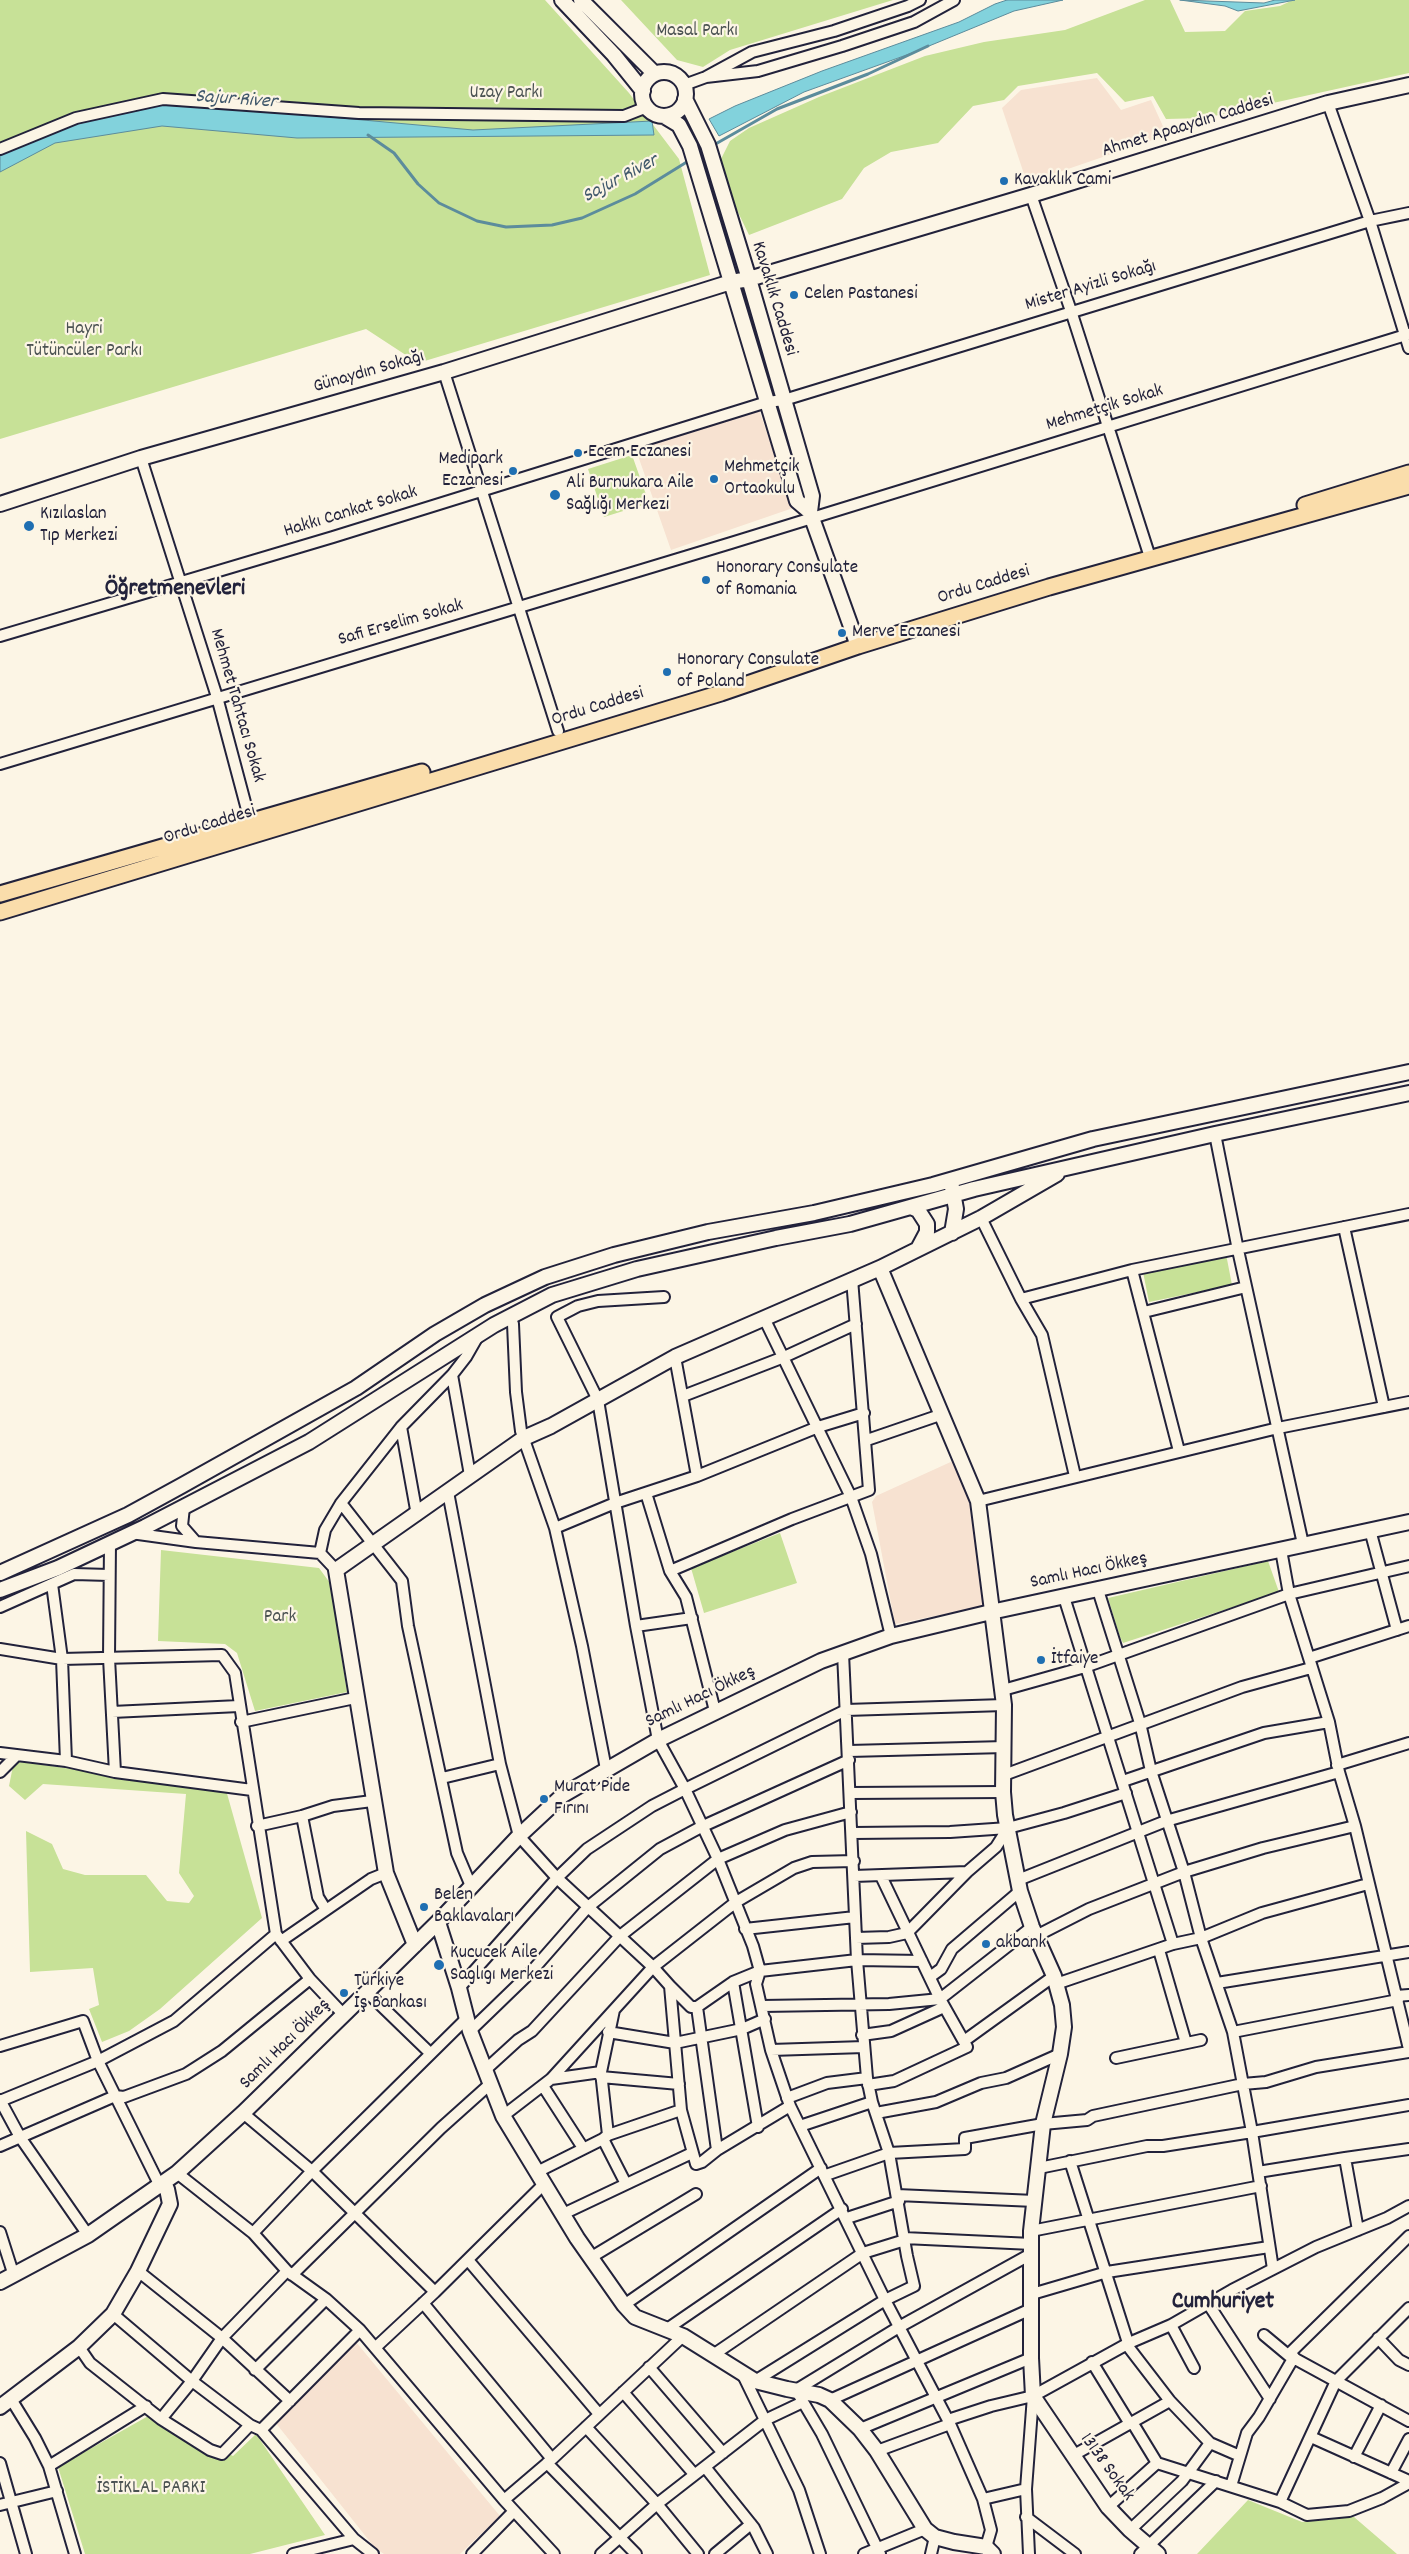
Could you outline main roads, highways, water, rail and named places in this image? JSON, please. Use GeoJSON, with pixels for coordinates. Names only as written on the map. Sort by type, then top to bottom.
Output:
{"type":"FeatureCollection","features":[{"type":"Feature","properties":{"kind":"main road","name":"Ordu Caddesi"},"geometry":{"type":"LineString","coordinates":[[0,894],[753,674],[1409,473]]}},
{"type":"Feature","properties":{"kind":"main road","name":"Ordu Caddesi"},"geometry":{"type":"LineString","coordinates":[[0,912],[721,693],[856,642],[1409,486]]}},
{"type":"Feature","properties":{"kind":"water"},"geometry":{"type":"Polygon","coordinates":[[[1007,0],[1063,0],[1014,11],[912,53],[804,92],[719,136],[709,119],[735,106],[822,71],[959,22],[1007,0]]]}},
{"type":"Feature","properties":{"kind":"water"},"geometry":{"type":"Polygon","coordinates":[[[1180,0],[1264,3],[1275,0],[1295,0],[1238,11],[1225,6],[1180,0]]]}},
{"type":"Feature","properties":{"kind":"water"},"geometry":{"type":"Polygon","coordinates":[[[164,102],[473,130],[652,121],[654,135],[297,138],[162,126],[55,143],[0,172],[0,153],[53,126],[164,102]]]}},
{"type":"Feature","properties":{"kind":"waterway","name":"Sajur River"},"geometry":{"type":"LineString","coordinates":[[712,146],[777,109],[868,74],[928,46]]}},
{"type":"Feature","properties":{"kind":"waterway","name":"Sajur River"},"geometry":{"type":"LineString","coordinates":[[368,135],[394,153],[418,184],[439,203],[477,221],[506,227],[552,225],[582,218],[635,194],[690,160]]}},
{"type":"Feature","properties":{"kind":"place","name":"Kavaklık Cami"},"geometry":{"type":"Point","coordinates":[1004,181]}},
{"type":"Feature","properties":{"kind":"place","name":"Celen Pastanesi"},"geometry":{"type":"Point","coordinates":[794,295]}},
{"type":"Feature","properties":{"kind":"place","name":"Ecem Eczanesi"},"geometry":{"type":"Point","coordinates":[578,453]}},
{"type":"Feature","properties":{"kind":"place","name":"Medipark Eczanesi"},"geometry":{"type":"Point","coordinates":[513,471]}},
{"type":"Feature","properties":{"kind":"place","name":"Mehmetçik Ortaokulu"},"geometry":{"type":"Point","coordinates":[714,479]}},
{"type":"Feature","properties":{"kind":"place","name":"Ali Burnukara Aile Sağlığı Merkezi"},"geometry":{"type":"Point","coordinates":[555,495]}},
{"type":"Feature","properties":{"kind":"place","name":"Kızılaslan Tıp Merkezi"},"geometry":{"type":"Point","coordinates":[29,526]}},
{"type":"Feature","properties":{"kind":"place","name":"Honorary Consulate of Romania"},"geometry":{"type":"Point","coordinates":[706,580]}},
{"type":"Feature","properties":{"kind":"place","name":"Merve Eczanesi"},"geometry":{"type":"Point","coordinates":[842,633]}},
{"type":"Feature","properties":{"kind":"place","name":"Honorary Consulate of Poland"},"geometry":{"type":"Point","coordinates":[667,672]}},
{"type":"Feature","properties":{"kind":"place","name":"İtfaiye"},"geometry":{"type":"Point","coordinates":[1041,1660]}},
{"type":"Feature","properties":{"kind":"place","name":"Murat Pide Fırını"},"geometry":{"type":"Point","coordinates":[544,1799]}},
{"type":"Feature","properties":{"kind":"place","name":"Belen Baklavaları"},"geometry":{"type":"Point","coordinates":[424,1907]}},
{"type":"Feature","properties":{"kind":"place","name":"akbank"},"geometry":{"type":"Point","coordinates":[986,1944]}},
{"type":"Feature","properties":{"kind":"place","name":"Kucucek Aile Saglıgı Merkezi"},"geometry":{"type":"Point","coordinates":[439,1965]}},
{"type":"Feature","properties":{"kind":"place","name":"Türkiye İş Bankası"},"geometry":{"type":"Point","coordinates":[344,1993]}},
{"type":"Feature","properties":{"kind":"district","name":"Öğretmenevleri"},"geometry":{"type":"Point","coordinates":[175,591]}},
{"type":"Feature","properties":{"kind":"district","name":"Cumhuriyet"},"geometry":{"type":"Point","coordinates":[1223,2304]}},
{"type":"Feature","properties":{"kind":"park label","name":"Masal Parkı"},"geometry":{"type":"Point","coordinates":[697,32]}},
{"type":"Feature","properties":{"kind":"park label","name":"Uzay Parkı"},"geometry":{"type":"Point","coordinates":[506,94]}},
{"type":"Feature","properties":{"kind":"park label","name":"Hayri Tütüncüler Parkı"},"geometry":{"type":"Point","coordinates":[84,341]}},
{"type":"Feature","properties":{"kind":"park label","name":"Park"},"geometry":{"type":"Point","coordinates":[280,1618]}},
{"type":"Feature","properties":{"kind":"park label","name":"İSTİKLAL PARKI"},"geometry":{"type":"Point","coordinates":[151,2489]}}]}
